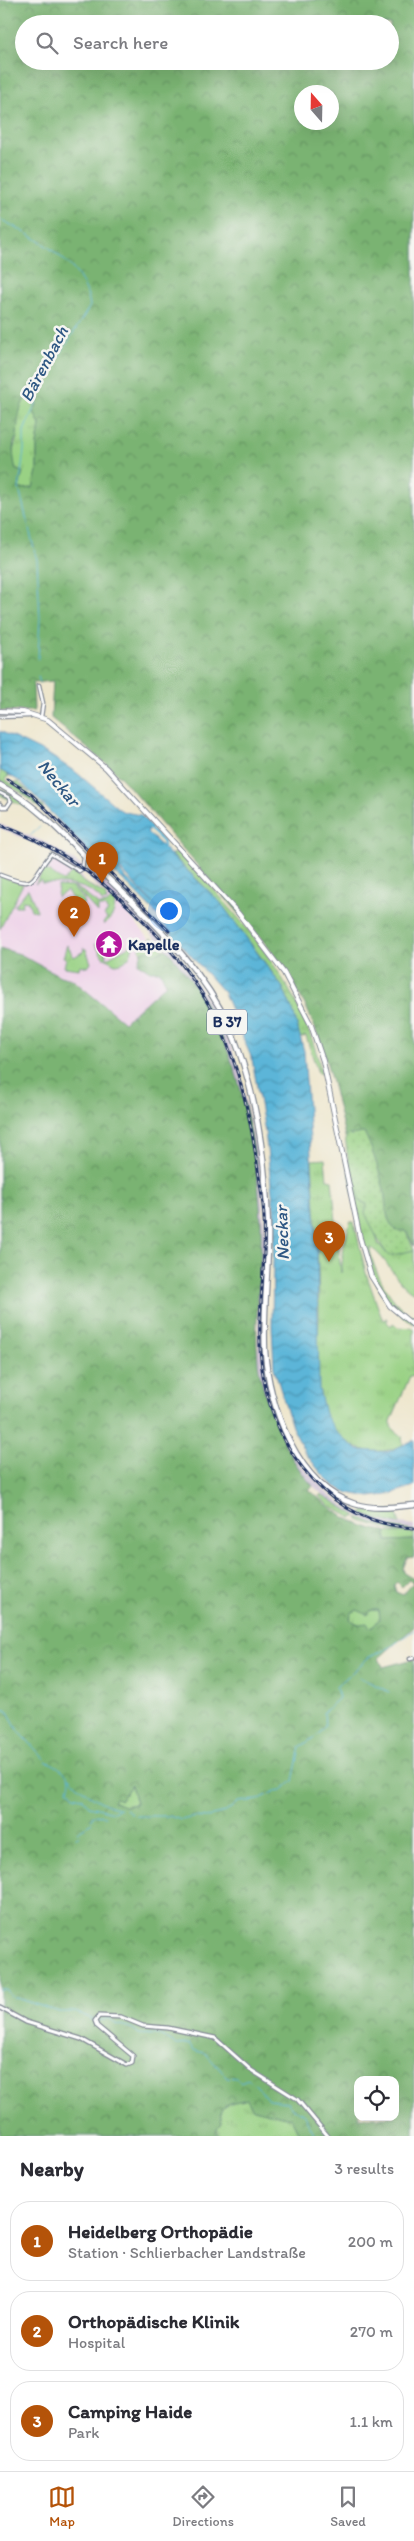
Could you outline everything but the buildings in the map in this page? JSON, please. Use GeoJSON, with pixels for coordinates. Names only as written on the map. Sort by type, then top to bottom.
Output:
{"type":"FeatureCollection","features":[{"type":"Feature","properties":{"kind":"main road"},"geometry":{"type":"LineString","coordinates":[[0,712],[31,714],[41,717],[58,727],[106,768],[238,912],[290,984],[311,1025],[320,1051],[341,1142],[360,1238],[371,1276],[390,1306],[414,1326]]}},
{"type":"Feature","properties":{"kind":"main road","name":"B 37"},"geometry":{"type":"LineString","coordinates":[[0,785],[38,810],[116,886],[184,957],[205,984],[226,1018],[243,1064],[254,1114],[267,1208],[266,1359],[274,1399],[286,1433],[305,1466],[327,1489],[352,1503],[388,1507],[414,1505]]}},
{"type":"Feature","properties":{"kind":"street"},"geometry":{"type":"LineString","coordinates":[[39,685],[43,702],[41,717]]}},
{"type":"Feature","properties":{"kind":"street"},"geometry":{"type":"LineString","coordinates":[[0,717],[30,716],[31,714]]}},
{"type":"Feature","properties":{"kind":"street"},"geometry":{"type":"LineString","coordinates":[[0,793],[11,801],[7,807],[2,807],[0,804]]}},
{"type":"Feature","properties":{"kind":"street"},"geometry":{"type":"LineString","coordinates":[[0,875],[21,883],[33,880],[51,854],[78,870],[82,870],[84,856]]}},
{"type":"Feature","properties":{"kind":"street"},"geometry":{"type":"LineString","coordinates":[[83,864],[91,862]]}},
{"type":"Feature","properties":{"kind":"street"},"geometry":{"type":"LineString","coordinates":[[0,2008],[28,2024],[77,2038],[127,2065],[132,2063],[133,2056],[97,2026],[96,2020],[99,2016],[119,2016],[143,2026],[168,2028],[213,2037],[251,2070],[297,2099],[328,2136]]}},
{"type":"Feature","properties":{"kind":"shaded area"},"geometry":{"type":"Polygon","coordinates":[[[0,824],[47,843],[88,870],[92,868],[170,946],[211,1004],[230,1044],[240,1074],[259,1163],[265,1235],[262,1357],[272,1405],[289,1446],[300,1464],[329,1495],[353,1511],[378,1520],[414,1525],[414,1530],[376,1524],[333,1503],[313,1486],[299,1470],[277,1425],[263,1387],[258,1363],[261,1224],[249,1132],[237,1076],[223,1039],[203,998],[166,949],[125,907],[94,884],[86,873],[50,850],[0,828],[0,824]]]}},
{"type":"Feature","properties":{"kind":"shaded area"},"geometry":{"type":"Polygon","coordinates":[[[52,855],[80,872],[84,882],[99,889],[123,909],[150,939],[139,949],[143,965],[150,971],[160,971],[166,984],[124,1022],[72,979],[60,976],[20,954],[0,948],[0,929],[23,884],[34,881],[52,855]]]}},
{"type":"Feature","properties":{"kind":"green space"},"geometry":{"type":"Polygon","coordinates":[[[0,0],[414,0],[414,1246],[406,1231],[396,1231],[389,1222],[381,1178],[373,1152],[364,1133],[345,1136],[328,1066],[319,1039],[310,1015],[288,976],[269,948],[126,783],[111,768],[51,718],[53,681],[33,683],[34,711],[0,711],[0,0]],[[32,396],[26,398],[18,420],[13,456],[16,470],[23,472],[19,489],[33,488],[37,471],[37,445],[40,425],[34,412],[38,401],[32,396]]]}},
{"type":"Feature","properties":{"kind":"green space"},"geometry":{"type":"Polygon","coordinates":[[[32,396],[38,401],[34,412],[40,425],[37,445],[37,471],[34,488],[18,489],[13,454],[17,437],[18,416],[25,398],[32,396]]]}},
{"type":"Feature","properties":{"kind":"green space"},"geometry":{"type":"Polygon","coordinates":[[[0,770],[9,776],[5,779],[12,784],[14,783],[43,807],[42,810],[20,792],[0,781],[0,770]]]}},
{"type":"Feature","properties":{"kind":"green space"},"geometry":{"type":"Polygon","coordinates":[[[18,782],[30,793],[14,783],[18,782]]]}},
{"type":"Feature","properties":{"kind":"green space"},"geometry":{"type":"Polygon","coordinates":[[[0,788],[13,795],[33,811],[0,795],[0,788]]]}},
{"type":"Feature","properties":{"kind":"green space"},"geometry":{"type":"Polygon","coordinates":[[[180,853],[246,928],[284,982],[300,1011],[313,1041],[322,1074],[318,1073],[306,1036],[300,1038],[293,1011],[283,988],[220,902],[171,854],[180,853]]]}},
{"type":"Feature","properties":{"kind":"green space"},"geometry":{"type":"Polygon","coordinates":[[[52,856],[56,857],[46,870],[63,881],[73,870],[83,882],[105,894],[107,901],[102,902],[91,891],[76,886],[42,883],[41,880],[35,884],[52,856]]]}},
{"type":"Feature","properties":{"kind":"green space"},"geometry":{"type":"Polygon","coordinates":[[[0,876],[23,884],[0,929],[0,876]]]}},
{"type":"Feature","properties":{"kind":"green space"},"geometry":{"type":"Polygon","coordinates":[[[58,886],[72,887],[84,900],[82,907],[70,914],[72,920],[66,912],[76,905],[67,891],[57,897],[58,886]]]}},
{"type":"Feature","properties":{"kind":"green space"},"geometry":{"type":"Polygon","coordinates":[[[73,886],[87,894],[99,905],[107,904],[112,899],[115,902],[112,915],[104,925],[103,922],[107,919],[104,915],[108,912],[105,907],[98,907],[98,913],[73,886]]]}},
{"type":"Feature","properties":{"kind":"green space"},"geometry":{"type":"Polygon","coordinates":[[[28,889],[37,911],[31,910],[28,901],[23,900],[22,906],[14,906],[28,889]]]}},
{"type":"Feature","properties":{"kind":"green space"},"geometry":{"type":"Polygon","coordinates":[[[152,938],[164,950],[154,954],[148,950],[142,952],[139,949],[152,938]]]}},
{"type":"Feature","properties":{"kind":"green space"},"geometry":{"type":"Polygon","coordinates":[[[108,939],[109,941],[105,944],[108,948],[112,945],[113,947],[105,952],[107,958],[133,944],[126,961],[115,964],[103,957],[95,944],[97,942],[99,945],[108,939]]]}},
{"type":"Feature","properties":{"kind":"green space"},"geometry":{"type":"Polygon","coordinates":[[[67,945],[74,957],[84,951],[83,948],[86,949],[91,963],[88,967],[80,965],[79,969],[64,967],[66,958],[63,957],[67,945]]]}},
{"type":"Feature","properties":{"kind":"green space"},"geometry":{"type":"Polygon","coordinates":[[[0,948],[20,954],[60,976],[72,979],[124,1022],[166,984],[160,971],[150,971],[138,963],[142,952],[148,950],[154,954],[166,949],[189,978],[208,1009],[224,1042],[237,1077],[246,1112],[258,1186],[261,1223],[257,1328],[258,1363],[263,1388],[275,1420],[293,1459],[313,1486],[309,1489],[317,1496],[344,1517],[365,1526],[386,1531],[387,1541],[414,1540],[414,1557],[407,1558],[403,1569],[405,1574],[414,1579],[414,1627],[379,1658],[383,1667],[414,1659],[414,2136],[314,2136],[312,2133],[300,2136],[291,2118],[253,2109],[247,2099],[226,2105],[223,2108],[220,2112],[222,2123],[217,2129],[218,2136],[0,2136],[0,948]],[[409,1580],[402,1587],[397,1582],[394,1585],[396,1592],[403,1595],[413,1583],[409,1580]],[[357,1610],[351,1613],[350,1620],[359,1624],[367,1623],[370,1628],[380,1619],[379,1610],[371,1610],[368,1615],[357,1610]],[[131,1785],[121,1800],[115,1798],[113,1801],[124,1806],[136,1804],[131,1785]]]}},
{"type":"Feature","properties":{"kind":"green space"},"geometry":{"type":"Polygon","coordinates":[[[364,1133],[373,1152],[381,1178],[389,1222],[396,1231],[406,1231],[414,1250],[389,1256],[378,1240],[365,1213],[367,1204],[359,1201],[358,1186],[351,1184],[345,1136],[364,1133]]]}},
{"type":"Feature","properties":{"kind":"green space"},"geometry":{"type":"Polygon","coordinates":[[[325,1159],[327,1179],[332,1180],[341,1273],[344,1246],[350,1222],[354,1222],[366,1273],[381,1316],[384,1320],[387,1318],[387,1322],[391,1326],[393,1323],[398,1327],[414,1328],[414,1375],[410,1376],[391,1421],[391,1427],[402,1436],[403,1445],[390,1450],[365,1450],[344,1440],[327,1421],[319,1397],[317,1385],[319,1313],[317,1236],[312,1160],[325,1159]]]}},
{"type":"Feature","properties":{"kind":"green space"},"geometry":{"type":"Polygon","coordinates":[[[351,1184],[359,1186],[359,1201],[367,1204],[378,1243],[388,1255],[414,1250],[414,1293],[407,1289],[382,1257],[370,1247],[374,1266],[384,1286],[398,1305],[414,1317],[414,1324],[398,1312],[385,1297],[375,1280],[363,1242],[351,1184]]]}},
{"type":"Feature","properties":{"kind":"green space"},"geometry":{"type":"Polygon","coordinates":[[[321,1494],[357,1516],[352,1518],[330,1506],[319,1496],[321,1494]]]}},
{"type":"Feature","properties":{"kind":"green space"},"geometry":{"type":"Polygon","coordinates":[[[364,1511],[396,1511],[400,1524],[378,1520],[362,1514],[364,1511]]]}},
{"type":"Feature","properties":{"kind":"green space"},"geometry":{"type":"Polygon","coordinates":[[[358,1517],[376,1524],[414,1531],[394,1531],[360,1521],[358,1517]]]}},
{"type":"Feature","properties":{"kind":"green space"},"geometry":{"type":"Polygon","coordinates":[[[386,1532],[414,1533],[414,1540],[387,1541],[386,1532]]]}},
{"type":"Feature","properties":{"kind":"green space"},"geometry":{"type":"Polygon","coordinates":[[[357,1610],[379,1610],[380,1619],[369,1629],[350,1620],[351,1613],[357,1610]]]}},
{"type":"Feature","properties":{"kind":"green space"},"geometry":{"type":"Polygon","coordinates":[[[131,1785],[136,1804],[124,1806],[112,1801],[115,1797],[121,1800],[131,1785]]]}},
{"type":"Feature","properties":{"kind":"green space"},"geometry":{"type":"Polygon","coordinates":[[[247,2099],[253,2109],[291,2118],[300,2136],[218,2136],[217,2129],[222,2123],[220,2112],[223,2108],[226,2105],[247,2099]]]}},
{"type":"Feature","properties":{"kind":"water","name":"Neckar"},"geometry":{"type":"Polygon","coordinates":[[[0,731],[48,754],[77,773],[124,812],[141,815],[152,827],[147,832],[220,902],[283,988],[293,1011],[304,1051],[317,1244],[319,1389],[325,1414],[337,1433],[358,1450],[388,1452],[414,1440],[414,1486],[387,1495],[370,1497],[349,1493],[334,1486],[306,1454],[292,1427],[274,1368],[272,1325],[274,1209],[265,1132],[252,1059],[224,993],[169,931],[160,918],[122,879],[92,855],[21,782],[0,770],[0,731]],[[121,870],[120,871],[125,877],[164,914],[121,870]]]}},
{"type":"Feature","properties":{"kind":"waterway","name":"Bärenbach"},"geometry":{"type":"LineString","coordinates":[[0,219],[43,243],[69,264],[86,290],[90,306],[48,374],[24,431],[24,450],[19,489],[37,560],[40,618],[38,659]]}},
{"type":"Feature","properties":{"kind":"waterway","name":"Bärenbach"},"geometry":{"type":"LineString","coordinates":[[38,676],[40,684]]}},
{"type":"Feature","properties":{"kind":"waterway"},"geometry":{"type":"LineString","coordinates":[[31,835],[40,827]]}},
{"type":"Feature","properties":{"kind":"waterway"},"geometry":{"type":"LineString","coordinates":[[150,829],[164,842],[163,846]]}},
{"type":"Feature","properties":{"kind":"waterway"},"geometry":{"type":"LineString","coordinates":[[136,1816],[169,1816],[181,1820],[195,1817],[207,1818],[226,1812],[238,1802],[258,1800],[275,1791],[282,1790],[293,1781],[300,1747],[319,1734],[325,1726],[324,1712],[339,1698],[336,1687],[369,1657],[389,1648],[414,1630]]}},
{"type":"Feature","properties":{"kind":"waterway"},"geometry":{"type":"LineString","coordinates":[[359,1677],[389,1692]]}},
{"type":"Feature","properties":{"kind":"waterway"},"geometry":{"type":"LineString","coordinates":[[0,1703],[4,1710],[7,1710],[18,1730],[47,1762],[68,1775],[70,1780],[68,1789],[74,1796],[82,1798],[89,1806],[114,1812],[120,1808]]}},
{"type":"Feature","properties":{"kind":"waterway"},"geometry":{"type":"LineString","coordinates":[[70,1777],[79,1787],[92,1796],[112,1807],[118,1808]]}},
{"type":"Feature","properties":{"kind":"waterway"},"geometry":{"type":"LineString","coordinates":[[126,1809],[132,1814]]}},
{"type":"Feature","properties":{"kind":"waterway"},"geometry":{"type":"LineString","coordinates":[[91,1819],[93,1815],[106,1816]]}},
{"type":"Feature","properties":{"kind":"waterway"},"geometry":{"type":"LineString","coordinates":[[77,1832],[92,1823]]}},
{"type":"Feature","properties":{"kind":"waterway"},"geometry":{"type":"LineString","coordinates":[[0,1990],[6,1990],[11,1996]]}},
{"type":"Feature","properties":{"kind":"waterway"},"geometry":{"type":"LineString","coordinates":[[13,1997],[59,2012],[75,2012],[94,2020]]}},
{"type":"Feature","properties":{"kind":"waterway"},"geometry":{"type":"LineString","coordinates":[[98,2021],[110,2018],[115,2024],[131,2028],[139,2034],[160,2035],[176,2045],[189,2044],[194,2050],[206,2054],[227,2077],[237,2078],[240,2082],[248,2079],[257,2086],[268,2100],[288,2102],[292,2108],[303,2114],[316,2136]]}},
{"type":"Feature","properties":{"kind":"railway"},"geometry":{"type":"LineString","coordinates":[[7,779],[32,795],[169,931]]}},
{"type":"Feature","properties":{"kind":"railway"},"geometry":{"type":"LineString","coordinates":[[0,825],[19,832],[54,850],[102,883],[158,936],[181,963],[200,990],[216,1018],[240,1080],[255,1151],[264,1218],[264,1257],[260,1316],[261,1355],[263,1375],[270,1404],[280,1431],[294,1456],[312,1479],[333,1498],[357,1513],[384,1523],[414,1528]]}},
{"type":"Feature","properties":{"kind":"place","name":"Heidelberg Orthopädie"},"geometry":{"type":"Point","coordinates":[102,883]}},
{"type":"Feature","properties":{"kind":"place","name":"Orthopädische Klinik"},"geometry":{"type":"Point","coordinates":[74,937]}},
{"type":"Feature","properties":{"kind":"place","name":"Kapelle"},"geometry":{"type":"Point","coordinates":[109,944]}},
{"type":"Feature","properties":{"kind":"place","name":"Camping Haide"},"geometry":{"type":"Point","coordinates":[329,1262]}}]}
